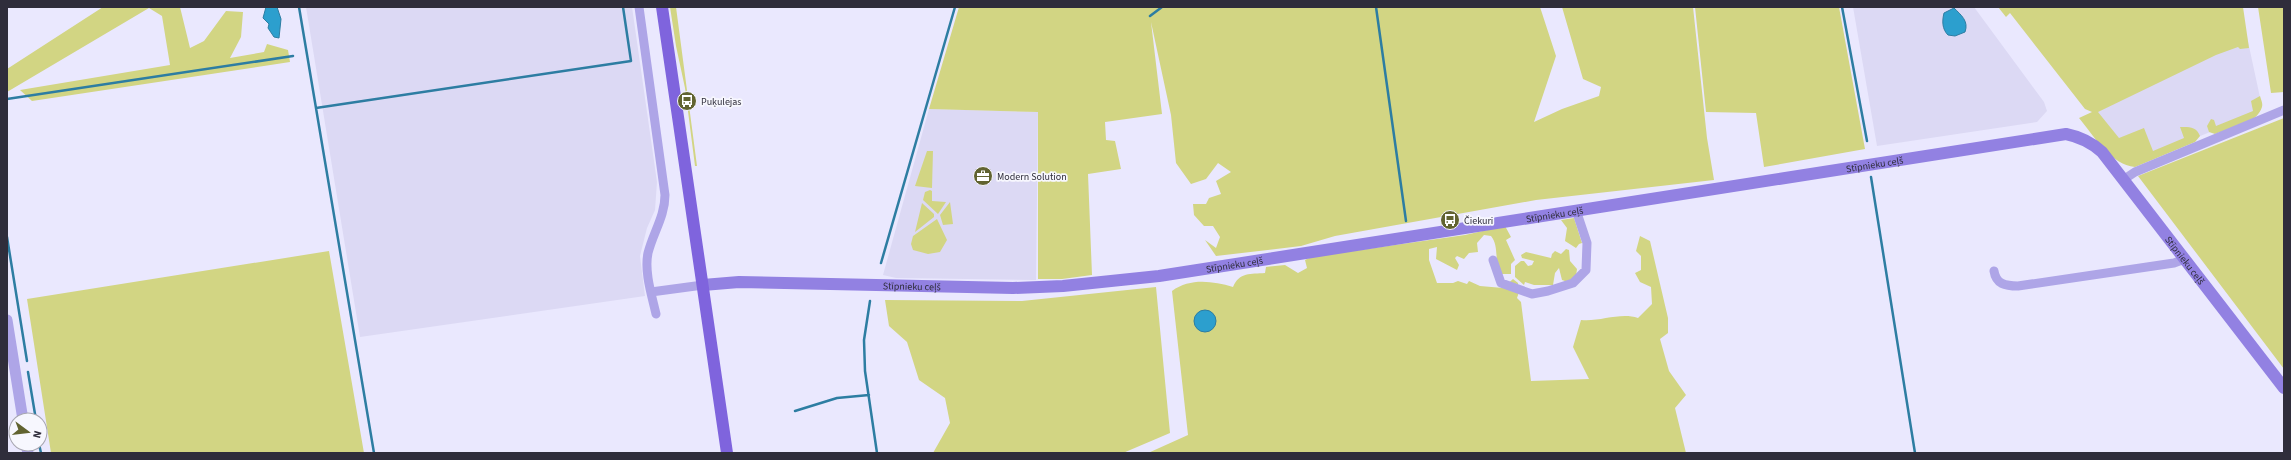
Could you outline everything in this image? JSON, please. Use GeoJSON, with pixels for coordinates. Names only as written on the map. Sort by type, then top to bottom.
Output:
{"type":"FeatureCollection","features":[{"type":"Feature","properties":{"kind":"main road"},"geometry":{"type":"LineString","coordinates":[[662,7],[727,453]]}},
{"type":"Feature","properties":{"kind":"main road","name":"Stīpnieku ceļš"},"geometry":{"type":"LineString","coordinates":[[703,285],[739,282],[976,288],[1063,286],[1159,276],[2066,134],[2081,137],[2094,144],[2284,388]]}},
{"type":"Feature","properties":{"kind":"street"},"geometry":{"type":"LineString","coordinates":[[639,7],[665,195],[663,213],[648,255],[647,270],[656,314]]}},
{"type":"Feature","properties":{"kind":"street"},"geometry":{"type":"LineString","coordinates":[[2123,180],[2134,172],[2284,107]]}},
{"type":"Feature","properties":{"kind":"street"},"geometry":{"type":"LineString","coordinates":[[1493,260],[1501,283],[1532,294],[1548,291],[1573,283],[1586,270],[1587,243],[1576,210]]}},
{"type":"Feature","properties":{"kind":"street"},"geometry":{"type":"LineString","coordinates":[[1994,271],[1996,279],[2001,284],[2018,286],[2144,268],[2185,259]]}},
{"type":"Feature","properties":{"kind":"street"},"geometry":{"type":"LineString","coordinates":[[651,292],[703,285]]}},
{"type":"Feature","properties":{"kind":"street"},"geometry":{"type":"LineString","coordinates":[[7,320],[22,412]]}},
{"type":"Feature","properties":{"kind":"shaded area"},"geometry":{"type":"Polygon","coordinates":[[[306,7],[632,7],[657,182],[655,210],[647,228],[640,256],[645,296],[360,337],[306,7]]]}},
{"type":"Feature","properties":{"kind":"shaded area"},"geometry":{"type":"Polygon","coordinates":[[[1853,7],[1974,7],[2044,102],[2047,111],[2037,122],[1877,146],[1853,7]]]}},
{"type":"Feature","properties":{"kind":"shaded area"},"geometry":{"type":"Polygon","coordinates":[[[2247,37],[2261,102],[2255,114],[2138,161],[2093,113],[2247,37]]]}},
{"type":"Feature","properties":{"kind":"shaded area"},"geometry":{"type":"Polygon","coordinates":[[[929,109],[1038,112],[1036,280],[896,278],[883,275],[929,109]]]}},
{"type":"Feature","properties":{"kind":"green space"},"geometry":{"type":"Polygon","coordinates":[[[103,7],[180,7],[190,48],[204,41],[226,11],[243,12],[241,37],[230,58],[264,52],[267,44],[288,50],[290,62],[32,101],[20,90],[170,65],[162,16],[149,8],[7,92],[7,69],[103,7]]]}},
{"type":"Feature","properties":{"kind":"green space"},"geometry":{"type":"Polygon","coordinates":[[[670,7],[676,7],[697,166],[695,166],[685,88],[676,46],[670,7]]]}},
{"type":"Feature","properties":{"kind":"green space"},"geometry":{"type":"Polygon","coordinates":[[[959,7],[1540,7],[1556,56],[1534,122],[1562,109],[1599,96],[1601,87],[1583,79],[1562,7],[1693,7],[1707,138],[1714,180],[1536,200],[1335,236],[1301,246],[1216,256],[1205,240],[1216,248],[1220,237],[1213,226],[1204,226],[1194,215],[1193,204],[1206,204],[1209,198],[1221,194],[1216,181],[1231,172],[1218,163],[1206,179],[1191,184],[1176,163],[1171,115],[1151,22],[1162,114],[1105,122],[1106,140],[1115,141],[1121,169],[1088,174],[1092,275],[1062,279],[1038,279],[1038,112],[929,109],[959,7]]]}},
{"type":"Feature","properties":{"kind":"green space"},"geometry":{"type":"Polygon","coordinates":[[[1695,7],[1839,7],[1865,149],[1764,167],[1756,113],[1706,112],[1695,7]]]}},
{"type":"Feature","properties":{"kind":"green space"},"geometry":{"type":"Polygon","coordinates":[[[1998,7],[2243,7],[2249,48],[2240,49],[2238,47],[2216,55],[2098,112],[2119,138],[2144,128],[2153,151],[2184,138],[2180,127],[2192,128],[2196,130],[2200,136],[2195,142],[2135,167],[2118,161],[2097,141],[2079,118],[2092,112],[2085,109],[2010,13],[2006,17],[1998,7]]]}},
{"type":"Feature","properties":{"kind":"green space"},"geometry":{"type":"Polygon","coordinates":[[[2258,7],[2284,7],[2284,92],[2271,93],[2258,7]]]}},
{"type":"Feature","properties":{"kind":"green space"},"geometry":{"type":"Polygon","coordinates":[[[2260,96],[2262,107],[2255,118],[2242,125],[2215,134],[2209,132],[2207,126],[2211,119],[2214,120],[2216,126],[2253,111],[2251,101],[2260,96]]]}},
{"type":"Feature","properties":{"kind":"green space"},"geometry":{"type":"Polygon","coordinates":[[[2284,118],[2284,369],[2138,176],[2284,118]]]}},
{"type":"Feature","properties":{"kind":"green space"},"geometry":{"type":"Polygon","coordinates":[[[927,151],[933,151],[932,188],[915,186],[927,151]]]}},
{"type":"Feature","properties":{"kind":"green space"},"geometry":{"type":"Polygon","coordinates":[[[930,190],[932,191],[932,201],[946,202],[938,214],[923,200],[925,192],[930,190]]]}},
{"type":"Feature","properties":{"kind":"green space"},"geometry":{"type":"Polygon","coordinates":[[[950,202],[953,224],[943,225],[940,215],[950,202]]]}},
{"type":"Feature","properties":{"kind":"green space"},"geometry":{"type":"Polygon","coordinates":[[[922,203],[934,214],[934,217],[915,232],[922,203]]]}},
{"type":"Feature","properties":{"kind":"green space"},"geometry":{"type":"Polygon","coordinates":[[[1574,218],[1582,243],[1576,248],[1565,241],[1567,228],[1561,220],[1574,218]]]}},
{"type":"Feature","properties":{"kind":"green space"},"geometry":{"type":"Polygon","coordinates":[[[937,219],[947,240],[940,252],[928,254],[913,250],[911,244],[913,236],[937,219]]]}},
{"type":"Feature","properties":{"kind":"green space"},"geometry":{"type":"Polygon","coordinates":[[[1505,226],[1511,237],[1506,240],[1515,260],[1511,264],[1511,274],[1502,274],[1499,270],[1494,240],[1491,236],[1484,235],[1477,243],[1478,252],[1469,253],[1464,259],[1457,256],[1455,258],[1459,265],[1457,270],[1436,259],[1437,247],[1429,249],[1429,260],[1437,283],[1453,283],[1458,281],[1467,284],[1469,281],[1480,286],[1503,288],[1513,279],[1518,283],[1519,292],[1517,298],[1521,302],[1531,381],[1589,379],[1573,347],[1581,320],[1595,320],[1624,316],[1638,318],[1652,304],[1651,287],[1640,282],[1635,273],[1641,270],[1641,256],[1636,251],[1640,236],[1650,241],[1668,318],[1668,333],[1660,339],[1669,371],[1686,395],[1675,408],[1686,453],[1148,453],[1188,435],[1172,291],[1194,282],[1217,283],[1233,287],[1242,276],[1265,273],[1266,267],[1285,265],[1298,273],[1307,268],[1305,260],[1311,257],[1465,235],[1505,226]]]}},
{"type":"Feature","properties":{"kind":"green space"},"geometry":{"type":"Polygon","coordinates":[[[1566,249],[1569,250],[1570,261],[1577,269],[1576,276],[1568,282],[1562,280],[1559,268],[1555,273],[1553,285],[1534,285],[1525,282],[1524,285],[1515,277],[1515,266],[1521,261],[1524,261],[1528,266],[1532,265],[1534,261],[1522,258],[1521,255],[1526,252],[1551,258],[1555,251],[1561,254],[1566,249]]]}},
{"type":"Feature","properties":{"kind":"green space"},"geometry":{"type":"Polygon","coordinates":[[[329,251],[364,453],[51,453],[48,434],[48,412],[45,412],[27,299],[329,251]]]}},
{"type":"Feature","properties":{"kind":"green space"},"geometry":{"type":"Polygon","coordinates":[[[1156,287],[1170,433],[1123,453],[933,453],[950,423],[945,398],[919,380],[907,342],[889,326],[885,300],[1022,301],[1156,287]]]}},
{"type":"Feature","properties":{"kind":"water"},"geometry":{"type":"Polygon","coordinates":[[[266,7],[277,7],[281,19],[279,38],[274,37],[268,28],[269,24],[263,18],[266,7]]]}},
{"type":"Feature","properties":{"kind":"water"},"geometry":{"type":"Polygon","coordinates":[[[1954,8],[1964,18],[1966,25],[1965,32],[1955,36],[1948,35],[1944,28],[1943,22],[1944,13],[1954,8]]]}},
{"type":"Feature","properties":{"kind":"water"},"geometry":{"type":"Polygon","coordinates":[[[1205,310],[1213,313],[1216,321],[1213,329],[1205,332],[1197,329],[1194,321],[1197,313],[1205,310]]]}},
{"type":"Feature","properties":{"kind":"waterway"},"geometry":{"type":"LineString","coordinates":[[299,7],[374,453]]}},
{"type":"Feature","properties":{"kind":"waterway"},"geometry":{"type":"LineString","coordinates":[[316,108],[631,61],[623,7]]}},
{"type":"Feature","properties":{"kind":"waterway"},"geometry":{"type":"LineString","coordinates":[[881,263],[955,7]]}},
{"type":"Feature","properties":{"kind":"waterway"},"geometry":{"type":"LineString","coordinates":[[1150,16],[1162,7]]}},
{"type":"Feature","properties":{"kind":"waterway"},"geometry":{"type":"LineString","coordinates":[[1376,7],[1406,221]]}},
{"type":"Feature","properties":{"kind":"waterway"},"geometry":{"type":"LineString","coordinates":[[1842,7],[1867,141]]}},
{"type":"Feature","properties":{"kind":"waterway"},"geometry":{"type":"LineString","coordinates":[[7,99],[293,56]]}},
{"type":"Feature","properties":{"kind":"waterway"},"geometry":{"type":"LineString","coordinates":[[1871,177],[1915,453]]}},
{"type":"Feature","properties":{"kind":"waterway"},"geometry":{"type":"LineString","coordinates":[[7,237],[27,361]]}},
{"type":"Feature","properties":{"kind":"waterway"},"geometry":{"type":"LineString","coordinates":[[870,301],[864,340],[865,371],[877,453]]}},
{"type":"Feature","properties":{"kind":"waterway"},"geometry":{"type":"LineString","coordinates":[[28,372],[35,412]]}},
{"type":"Feature","properties":{"kind":"waterway"},"geometry":{"type":"LineString","coordinates":[[795,411],[837,398],[869,395]]}},
{"type":"Feature","properties":{"kind":"place","name":"Puķulejas"},"geometry":{"type":"Point","coordinates":[687,101]}},
{"type":"Feature","properties":{"kind":"place","name":"Modern Solution"},"geometry":{"type":"Point","coordinates":[983,176]}},
{"type":"Feature","properties":{"kind":"place","name":"Čiekuri"},"geometry":{"type":"Point","coordinates":[1450,220]}}]}
